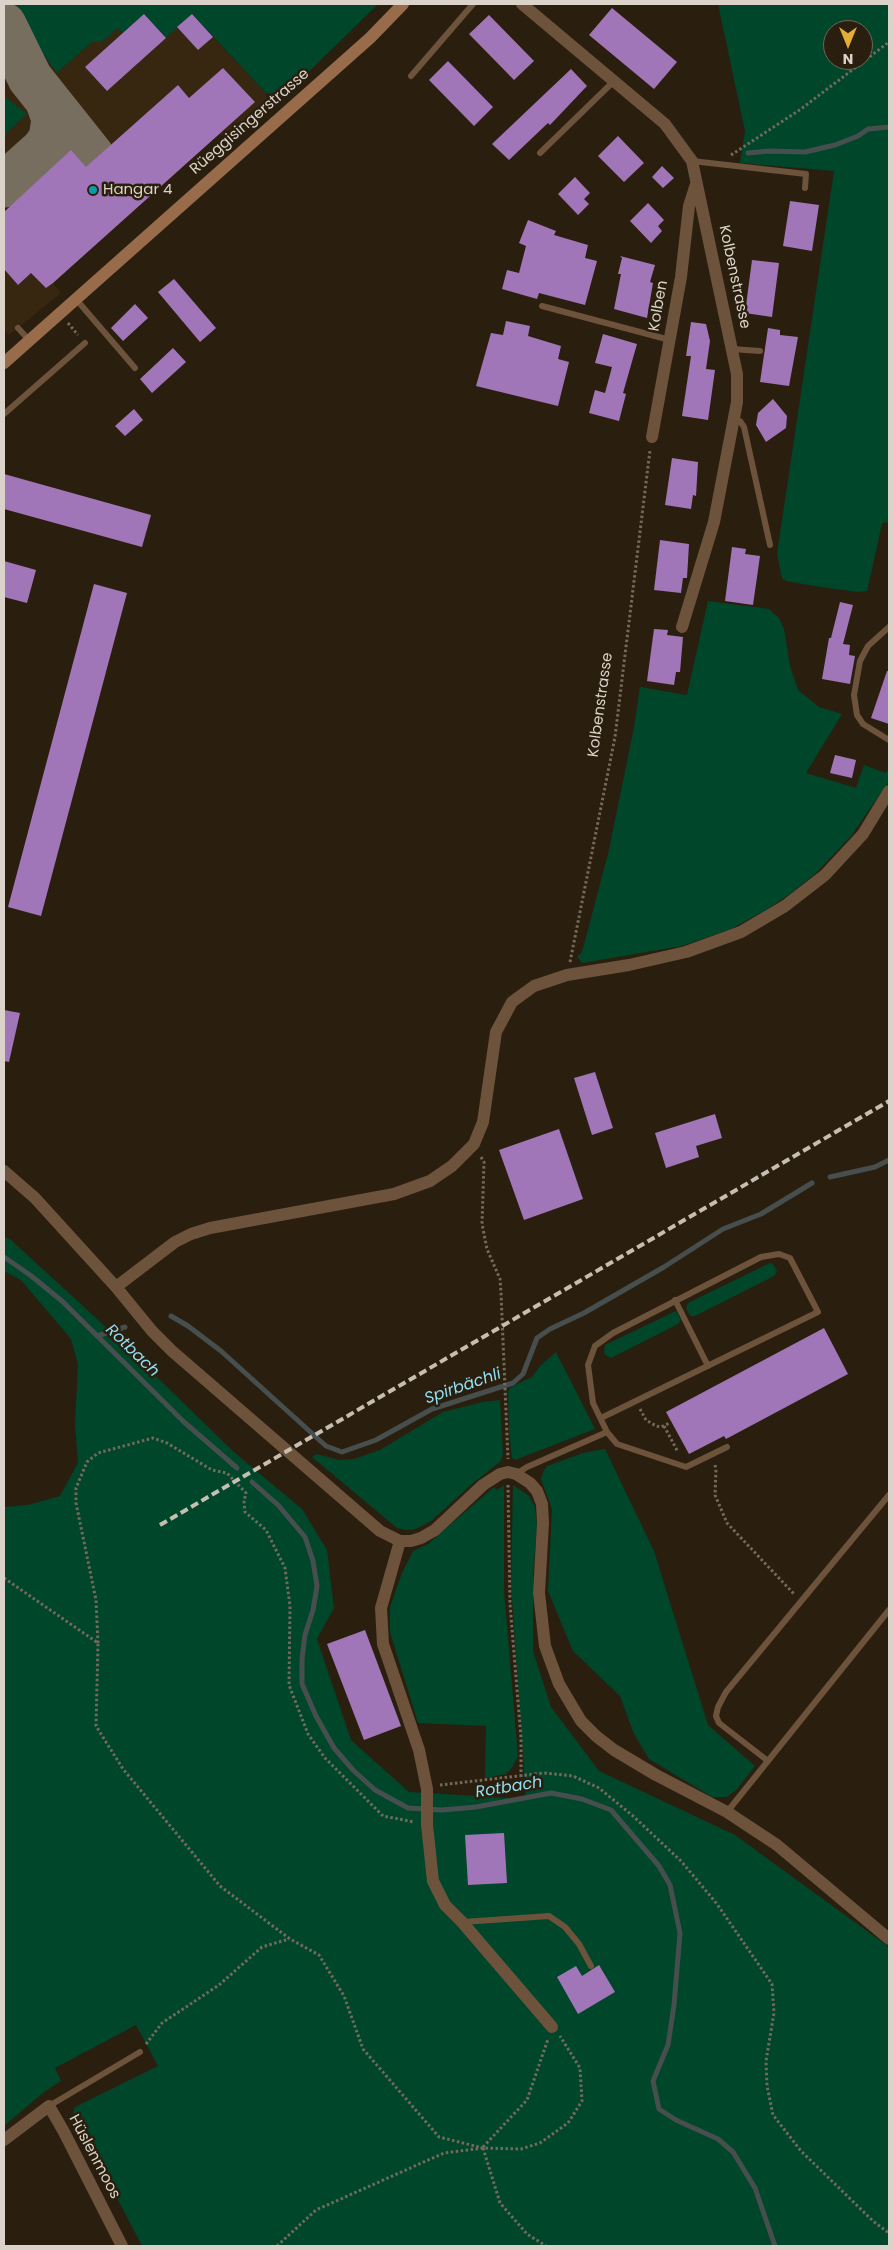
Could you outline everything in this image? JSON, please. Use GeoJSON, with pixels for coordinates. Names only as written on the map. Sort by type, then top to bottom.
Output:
{"type":"FeatureCollection","features":[{"type":"Feature","properties":{"kind":"street","name":"Rüeggisingerstrasse"},"geometry":{"type":"LineString","coordinates":[[4,363],[149,232],[370,38],[403,4]]}},
{"type":"Feature","properties":{"kind":"street","name":"Kolbenstrasse"},"geometry":{"type":"LineString","coordinates":[[522,4],[534,8],[614,81],[665,124],[692,161],[738,374],[738,402],[714,522],[682,627]]}},
{"type":"Feature","properties":{"kind":"street","name":"Kolben"},"geometry":{"type":"LineString","coordinates":[[652,437],[681,277],[689,206],[697,181]]}},
{"type":"Feature","properties":{"kind":"street"},"geometry":{"type":"LineString","coordinates":[[116,1287],[175,1242],[191,1234],[210,1228],[394,1194],[430,1181],[452,1166],[474,1144],[483,1122],[496,1032],[512,1002],[534,986],[567,975],[686,952],[741,932],[785,906],[825,875],[863,834],[889,791]]}},
{"type":"Feature","properties":{"kind":"street"},"geometry":{"type":"LineString","coordinates":[[4,1171],[35,1198],[116,1287],[152,1331],[172,1351],[380,1531],[400,1541],[422,1538],[435,1530],[491,1479],[512,1473],[530,1483],[537,1491],[542,1504],[543,1523],[539,1593],[542,1628],[549,1663],[569,1703],[581,1720],[596,1736],[614,1750],[656,1775],[727,1812],[777,1846],[889,1938]]}},
{"type":"Feature","properties":{"kind":"street"},"geometry":{"type":"LineString","coordinates":[[400,1541],[381,1608],[383,1644],[419,1750],[427,1788],[427,1825],[431,1868],[436,1888],[444,1905],[462,1922],[552,2027]]}},
{"type":"Feature","properties":{"kind":"street","name":"Hüslenmoos"},"geometry":{"type":"LineString","coordinates":[[4,2140],[49,2106],[122,2246]]}},
{"type":"Feature","properties":{"kind":"lane"},"geometry":{"type":"LineString","coordinates":[[411,76],[473,4]]}},
{"type":"Feature","properties":{"kind":"lane"},"geometry":{"type":"LineString","coordinates":[[540,153],[614,81]]}},
{"type":"Feature","properties":{"kind":"lane"},"geometry":{"type":"LineString","coordinates":[[692,161],[806,174],[805,188]]}},
{"type":"Feature","properties":{"kind":"lane"},"geometry":{"type":"LineString","coordinates":[[75,298],[136,368]]}},
{"type":"Feature","properties":{"kind":"lane"},"geometry":{"type":"LineString","coordinates":[[542,306],[670,340]]}},
{"type":"Feature","properties":{"kind":"lane"},"geometry":{"type":"LineString","coordinates":[[18,328],[29,340]]}},
{"type":"Feature","properties":{"kind":"lane"},"geometry":{"type":"LineString","coordinates":[[4,414],[85,343]]}},
{"type":"Feature","properties":{"kind":"lane"},"geometry":{"type":"LineString","coordinates":[[732,349],[760,351]]}},
{"type":"Feature","properties":{"kind":"lane"},"geometry":{"type":"LineString","coordinates":[[734,419],[740,421],[744,427],[770,545]]}},
{"type":"Feature","properties":{"kind":"lane"},"geometry":{"type":"LineString","coordinates":[[889,626],[868,646],[860,661],[854,695],[857,716],[863,724],[889,740]]}},
{"type":"Feature","properties":{"kind":"lane"},"geometry":{"type":"LineString","coordinates":[[601,1418],[818,1312],[790,1258],[779,1254],[761,1257],[613,1332],[595,1346],[588,1365],[594,1403],[607,1432],[618,1444],[686,1466],[727,1447]]}},
{"type":"Feature","properties":{"kind":"lane"},"geometry":{"type":"LineString","coordinates":[[675,1300],[708,1366]]}},
{"type":"Feature","properties":{"kind":"lane"},"geometry":{"type":"LineString","coordinates":[[512,1473],[607,1432]]}},
{"type":"Feature","properties":{"kind":"lane"},"geometry":{"type":"LineString","coordinates":[[768,1761],[719,1723],[716,1716],[718,1706],[726,1692],[889,1495]]}},
{"type":"Feature","properties":{"kind":"lane"},"geometry":{"type":"LineString","coordinates":[[727,1812],[889,1610]]}},
{"type":"Feature","properties":{"kind":"lane"},"geometry":{"type":"LineString","coordinates":[[462,1922],[549,1916],[555,1918],[579,1944],[591,1966]]}},
{"type":"Feature","properties":{"kind":"lane"},"geometry":{"type":"LineString","coordinates":[[49,2106],[140,2052]]}},
{"type":"Feature","properties":{"kind":"path"},"geometry":{"type":"LineString","coordinates":[[722,165],[733,154],[801,109],[889,42]]}},
{"type":"Feature","properties":{"kind":"path"},"geometry":{"type":"LineString","coordinates":[[66,321],[85,343]]}},
{"type":"Feature","properties":{"kind":"path","name":"Kolbenstrasse"},"geometry":{"type":"LineString","coordinates":[[567,975],[615,737],[652,437]]}},
{"type":"Feature","properties":{"kind":"path"},"geometry":{"type":"LineString","coordinates":[[474,1144],[484,1162],[482,1224],[486,1249],[500,1279],[505,1396],[512,1473],[510,1604],[521,1776]]}},
{"type":"Feature","properties":{"kind":"path"},"geometry":{"type":"LineString","coordinates":[[636,1401],[646,1420],[656,1426],[664,1426],[670,1423]]}},
{"type":"Feature","properties":{"kind":"path"},"geometry":{"type":"LineString","coordinates":[[664,1426],[679,1454]]}},
{"type":"Feature","properties":{"kind":"path"},"geometry":{"type":"LineString","coordinates":[[427,1825],[383,1816],[325,1758],[308,1734],[288,1685],[290,1606],[285,1568],[266,1530],[245,1512],[244,1501],[246,1493],[227,1473],[212,1470],[167,1443],[153,1438],[98,1453],[86,1462],[76,1488],[76,1503],[96,1600],[98,1643],[96,1726],[123,1769],[220,1886],[290,1939],[319,1955],[344,1996],[363,2049],[440,2137],[483,2148]]}},
{"type":"Feature","properties":{"kind":"path"},"geometry":{"type":"LineString","coordinates":[[710,1455],[716,1469],[715,1495],[727,1523],[801,1601]]}},
{"type":"Feature","properties":{"kind":"path"},"geometry":{"type":"LineString","coordinates":[[4,1578],[98,1643]]}},
{"type":"Feature","properties":{"kind":"path"},"geometry":{"type":"LineString","coordinates":[[427,1788],[544,1773],[573,1776],[599,1788],[633,1816],[681,1861],[717,1904],[772,1984],[774,2013],[766,2061],[773,2115],[801,2151],[873,2221],[889,2234]]}},
{"type":"Feature","properties":{"kind":"path"},"geometry":{"type":"LineString","coordinates":[[140,2052],[162,2023],[219,1985],[262,1947],[290,1939]]}},
{"type":"Feature","properties":{"kind":"path"},"geometry":{"type":"LineString","coordinates":[[483,2148],[527,2100],[552,2027]]}},
{"type":"Feature","properties":{"kind":"path"},"geometry":{"type":"LineString","coordinates":[[277,2246],[316,2210],[444,2153],[483,2148],[521,2149],[540,2143],[568,2123],[582,2101],[580,2068],[552,2027]]}},
{"type":"Feature","properties":{"kind":"path"},"geometry":{"type":"LineString","coordinates":[[483,2148],[500,2203],[527,2234],[546,2246]]}},
{"type":"Feature","properties":{"kind":"shaded area"},"geometry":{"type":"Polygon","coordinates":[[[4,4],[57,73],[92,42],[102,42],[118,28],[123,33],[85,67],[107,91],[177,27],[198,50],[213,37],[266,93],[267,105],[228,141],[220,134],[254,102],[189,98],[178,85],[86,167],[70,151],[4,212],[4,4]]]}},
{"type":"Feature","properties":{"kind":"shaded area"},"geometry":{"type":"Polygon","coordinates":[[[4,269],[18,285],[31,273],[46,288],[53,283],[61,293],[9,335],[4,329],[4,269]]]}},
{"type":"Feature","properties":{"kind":"green space"},"geometry":{"type":"Polygon","coordinates":[[[6,4],[378,4],[283,97],[266,93],[192,14],[166,38],[144,14],[123,33],[118,28],[102,42],[92,42],[57,73],[6,4]]]}},
{"type":"Feature","properties":{"kind":"green space"},"geometry":{"type":"Polygon","coordinates":[[[718,4],[889,4],[889,523],[885,522],[882,524],[867,591],[858,592],[786,581],[782,578],[777,554],[834,171],[740,163],[745,131],[718,4]]]}},
{"type":"Feature","properties":{"kind":"green space"},"geometry":{"type":"Polygon","coordinates":[[[4,96],[27,114],[4,135],[4,96]]]}},
{"type":"Feature","properties":{"kind":"green space"},"geometry":{"type":"Polygon","coordinates":[[[708,601],[769,609],[779,618],[784,629],[790,666],[798,690],[819,707],[842,714],[806,773],[856,788],[864,765],[886,773],[889,768],[889,781],[851,836],[816,873],[790,894],[764,911],[731,929],[682,946],[582,963],[577,956],[581,954],[584,945],[609,850],[634,727],[640,687],[687,695],[708,601]]]}},
{"type":"Feature","properties":{"kind":"green space"},"geometry":{"type":"Polygon","coordinates":[[[4,1237],[11,1240],[95,1317],[235,1453],[302,1509],[327,1550],[334,1608],[317,1639],[351,1740],[409,1792],[526,1799],[511,1585],[513,1485],[529,1496],[535,1507],[537,1527],[533,1576],[533,1651],[551,1707],[599,1771],[735,1835],[889,1947],[889,2246],[142,2246],[73,2113],[75,2107],[158,2066],[136,2025],[55,2068],[61,2081],[44,2092],[4,2126],[4,1507],[28,1505],[60,1496],[78,1463],[75,1425],[78,1364],[71,1339],[21,1280],[4,1271],[4,1237]]]}},
{"type":"Feature","properties":{"kind":"green space"},"geometry":{"type":"Polygon","coordinates":[[[770,1263],[773,1264],[777,1271],[774,1276],[695,1316],[691,1316],[688,1312],[686,1308],[688,1303],[770,1263]]]}},
{"type":"Feature","properties":{"kind":"green space"},"geometry":{"type":"Polygon","coordinates":[[[676,1311],[681,1320],[678,1324],[611,1358],[604,1354],[605,1345],[676,1311]]]}},
{"type":"Feature","properties":{"kind":"green space"},"geometry":{"type":"Polygon","coordinates":[[[556,1352],[595,1429],[515,1460],[512,1458],[509,1432],[508,1391],[511,1387],[532,1377],[541,1365],[556,1352]]]}},
{"type":"Feature","properties":{"kind":"green space"},"geometry":{"type":"Polygon","coordinates":[[[500,1400],[503,1453],[501,1461],[473,1483],[431,1521],[416,1529],[397,1528],[312,1457],[317,1454],[339,1460],[354,1459],[380,1450],[443,1412],[483,1402],[500,1400]]]}},
{"type":"Feature","properties":{"kind":"green space"},"geometry":{"type":"Polygon","coordinates":[[[605,1449],[654,1551],[708,1725],[755,1766],[737,1789],[727,1797],[712,1797],[649,1759],[634,1734],[620,1696],[573,1651],[548,1591],[552,1509],[541,1479],[543,1472],[547,1466],[583,1453],[605,1449]]]}},
{"type":"Feature","properties":{"kind":"green space"},"geometry":{"type":"Polygon","coordinates":[[[504,1485],[504,1591],[518,1756],[512,1768],[506,1774],[485,1778],[486,1726],[418,1723],[390,1632],[390,1607],[402,1573],[413,1551],[428,1544],[494,1487],[497,1490],[504,1485]]]}},
{"type":"Feature","properties":{"kind":"building"},"geometry":{"type":"Polygon","coordinates":[[[612,8],[677,62],[654,89],[589,35],[612,8]]]}},
{"type":"Feature","properties":{"kind":"building"},"geometry":{"type":"Polygon","coordinates":[[[144,14],[166,38],[107,91],[85,67],[144,14]]]}},
{"type":"Feature","properties":{"kind":"building"},"geometry":{"type":"Polygon","coordinates":[[[192,14],[213,37],[198,50],[177,27],[192,14]]]}},
{"type":"Feature","properties":{"kind":"building"},"geometry":{"type":"Polygon","coordinates":[[[489,15],[534,61],[514,80],[469,34],[489,15]]]}},
{"type":"Feature","properties":{"kind":"building"},"geometry":{"type":"Polygon","coordinates":[[[448,61],[493,107],[474,126],[429,80],[448,61]]]}},
{"type":"Feature","properties":{"kind":"building","name":"Hangar 4"},"geometry":{"type":"Polygon","coordinates":[[[223,68],[255,102],[53,283],[46,288],[31,273],[18,285],[4,269],[4,212],[71,150],[86,167],[178,85],[189,98],[223,68]]]}},
{"type":"Feature","properties":{"kind":"building"},"geometry":{"type":"Polygon","coordinates":[[[571,69],[587,86],[550,125],[548,123],[509,160],[492,144],[571,69]]]}},
{"type":"Feature","properties":{"kind":"building"},"geometry":{"type":"Polygon","coordinates":[[[618,136],[644,163],[624,182],[598,156],[618,136]]]}},
{"type":"Feature","properties":{"kind":"building"},"geometry":{"type":"Polygon","coordinates":[[[662,166],[674,178],[663,188],[652,177],[662,166]]]}},
{"type":"Feature","properties":{"kind":"building"},"geometry":{"type":"Polygon","coordinates":[[[575,177],[590,193],[584,199],[589,204],[578,215],[558,194],[575,177]]]}},
{"type":"Feature","properties":{"kind":"building"},"geometry":{"type":"Polygon","coordinates":[[[790,201],[819,205],[812,251],[783,246],[790,201]]]}},
{"type":"Feature","properties":{"kind":"building"},"geometry":{"type":"Polygon","coordinates":[[[648,203],[664,220],[658,226],[662,231],[651,243],[630,221],[648,203]]]}},
{"type":"Feature","properties":{"kind":"building"},"geometry":{"type":"Polygon","coordinates":[[[528,220],[556,231],[554,235],[588,245],[585,258],[597,261],[585,305],[539,293],[537,299],[502,289],[507,270],[519,273],[526,246],[519,243],[528,220]]]}},
{"type":"Feature","properties":{"kind":"building"},"geometry":{"type":"Polygon","coordinates":[[[620,256],[655,265],[650,282],[653,283],[647,318],[614,309],[621,274],[618,274],[622,258],[620,256]]]}},
{"type":"Feature","properties":{"kind":"building"},"geometry":{"type":"Polygon","coordinates":[[[752,260],[779,263],[772,317],[745,313],[752,260]]]}},
{"type":"Feature","properties":{"kind":"building"},"geometry":{"type":"Polygon","coordinates":[[[174,279],[216,328],[200,342],[158,292],[174,279]]]}},
{"type":"Feature","properties":{"kind":"building"},"geometry":{"type":"Polygon","coordinates":[[[135,304],[148,318],[123,341],[111,328],[135,304]]]}},
{"type":"Feature","properties":{"kind":"building"},"geometry":{"type":"Polygon","coordinates":[[[506,321],[530,326],[528,336],[561,346],[558,359],[569,362],[558,406],[476,386],[491,333],[503,335],[506,321]]]}},
{"type":"Feature","properties":{"kind":"building"},"geometry":{"type":"Polygon","coordinates":[[[691,322],[706,324],[710,341],[706,369],[715,370],[708,420],[682,416],[691,356],[686,356],[691,322]]]}},
{"type":"Feature","properties":{"kind":"building"},"geometry":{"type":"Polygon","coordinates":[[[768,328],[780,330],[780,335],[798,337],[789,386],[760,382],[768,328]]]}},
{"type":"Feature","properties":{"kind":"building"},"geometry":{"type":"Polygon","coordinates":[[[603,334],[637,344],[623,393],[626,394],[619,421],[589,413],[595,390],[605,393],[612,367],[595,363],[603,334]]]}},
{"type":"Feature","properties":{"kind":"building"},"geometry":{"type":"Polygon","coordinates":[[[173,348],[186,362],[152,393],[140,379],[173,348]]]}},
{"type":"Feature","properties":{"kind":"building"},"geometry":{"type":"Polygon","coordinates":[[[773,399],[787,416],[786,428],[766,442],[756,425],[758,413],[773,399]]]}},
{"type":"Feature","properties":{"kind":"building"},"geometry":{"type":"Polygon","coordinates":[[[134,409],[143,420],[125,436],[115,426],[134,409]]]}},
{"type":"Feature","properties":{"kind":"building"},"geometry":{"type":"Polygon","coordinates":[[[672,458],[698,462],[696,496],[693,495],[691,509],[665,505],[672,458]]]}},
{"type":"Feature","properties":{"kind":"building"},"geometry":{"type":"Polygon","coordinates":[[[4,474],[151,515],[142,547],[4,509],[4,474]]]}},
{"type":"Feature","properties":{"kind":"building"},"geometry":{"type":"Polygon","coordinates":[[[660,540],[689,544],[687,578],[683,578],[681,593],[654,590],[660,540]]]}},
{"type":"Feature","properties":{"kind":"building"},"geometry":{"type":"Polygon","coordinates":[[[732,547],[746,549],[745,554],[760,556],[753,605],[725,601],[732,547]]]}},
{"type":"Feature","properties":{"kind":"building"},"geometry":{"type":"Polygon","coordinates":[[[4,561],[36,570],[27,603],[4,597],[4,561]]]}},
{"type":"Feature","properties":{"kind":"building"},"geometry":{"type":"Polygon","coordinates":[[[94,584],[127,593],[41,916],[8,907],[94,584]]]}},
{"type":"Feature","properties":{"kind":"building"},"geometry":{"type":"Polygon","coordinates":[[[840,602],[853,605],[843,644],[850,645],[849,655],[855,656],[850,684],[822,679],[829,638],[831,638],[840,602]]]}},
{"type":"Feature","properties":{"kind":"building"},"geometry":{"type":"Polygon","coordinates":[[[654,629],[668,630],[667,635],[683,637],[680,672],[676,672],[674,685],[647,681],[654,629]]]}},
{"type":"Feature","properties":{"kind":"building"},"geometry":{"type":"Polygon","coordinates":[[[887,671],[889,671],[889,724],[871,718],[887,671]]]}},
{"type":"Feature","properties":{"kind":"building"},"geometry":{"type":"Polygon","coordinates":[[[835,755],[856,760],[852,778],[830,773],[835,755]]]}},
{"type":"Feature","properties":{"kind":"building"},"geometry":{"type":"Polygon","coordinates":[[[4,1010],[20,1013],[9,1062],[4,1061],[4,1010]]]}},
{"type":"Feature","properties":{"kind":"building"},"geometry":{"type":"Polygon","coordinates":[[[595,1072],[613,1128],[592,1135],[574,1078],[595,1072]]]}},
{"type":"Feature","properties":{"kind":"building"},"geometry":{"type":"Polygon","coordinates":[[[715,1114],[722,1138],[696,1146],[699,1157],[666,1168],[655,1133],[715,1114]]]}},
{"type":"Feature","properties":{"kind":"building"},"geometry":{"type":"Polygon","coordinates":[[[559,1129],[583,1199],[524,1220],[499,1150],[559,1129]]]}},
{"type":"Feature","properties":{"kind":"building"},"geometry":{"type":"Polygon","coordinates":[[[824,1328],[848,1374],[726,1439],[724,1436],[689,1454],[666,1412],[824,1328]]]}},
{"type":"Feature","properties":{"kind":"building"},"geometry":{"type":"Polygon","coordinates":[[[365,1630],[401,1726],[364,1740],[327,1644],[365,1630]]]}},
{"type":"Feature","properties":{"kind":"building"},"geometry":{"type":"Polygon","coordinates":[[[504,1833],[507,1883],[468,1885],[465,1835],[504,1833]]]}},
{"type":"Feature","properties":{"kind":"building"},"geometry":{"type":"Polygon","coordinates":[[[599,1965],[615,1992],[578,2014],[557,1977],[576,1966],[582,1976],[599,1965]]]}},
{"type":"Feature","properties":{"kind":"waterway"},"geometry":{"type":"LineString","coordinates":[[748,153],[769,151],[805,152],[835,145],[858,136],[868,129],[889,127]]}},
{"type":"Feature","properties":{"kind":"waterway","name":"Spirbächli"},"geometry":{"type":"LineString","coordinates":[[830,1177],[875,1167],[889,1160]]}},
{"type":"Feature","properties":{"kind":"waterway","name":"Spirbächli"},"geometry":{"type":"LineString","coordinates":[[171,1316],[188,1326],[221,1351],[326,1446],[342,1452],[376,1440],[432,1409],[513,1383],[523,1374],[537,1338],[550,1329],[584,1313],[664,1267],[723,1229],[761,1214],[812,1183]]}},
{"type":"Feature","properties":{"kind":"waterway","name":"Rotbach"},"geometry":{"type":"LineString","coordinates":[[4,1257],[62,1301],[184,1422],[237,1468]]}},
{"type":"Feature","properties":{"kind":"waterway"},"geometry":{"type":"LineString","coordinates":[[97,1336],[125,1327]]}},
{"type":"Feature","properties":{"kind":"waterway","name":"Rotbach"},"geometry":{"type":"LineString","coordinates":[[252,1482],[278,1505],[305,1537],[313,1561],[317,1586],[313,1610],[305,1635],[302,1659],[302,1684],[316,1716],[334,1748],[353,1770],[375,1790],[408,1808],[442,1810],[476,1807],[551,1793],[582,1799],[611,1810],[659,1866],[670,1885],[680,1933],[674,2005],[668,2045],[653,2081],[659,2109],[676,2120],[718,2139],[733,2152],[755,2188],[775,2246]]}},
{"type":"Feature","properties":{"kind":"taxiway"},"geometry":{"type":"LineString","coordinates":[[4,25],[30,78],[92,156]]}},
{"type":"Feature","properties":{"kind":"taxiway"},"geometry":{"type":"LineString","coordinates":[[4,185],[43,150],[51,139],[54,119],[48,102]]}},
{"type":"Feature","properties":{"kind":"railway"},"geometry":{"type":"LineString","coordinates":[[160,1525],[889,1101]]}},
{"type":"Feature","properties":{"kind":"place","name":"Hangar 4"},"geometry":{"type":"Point","coordinates":[93,190]}}]}
